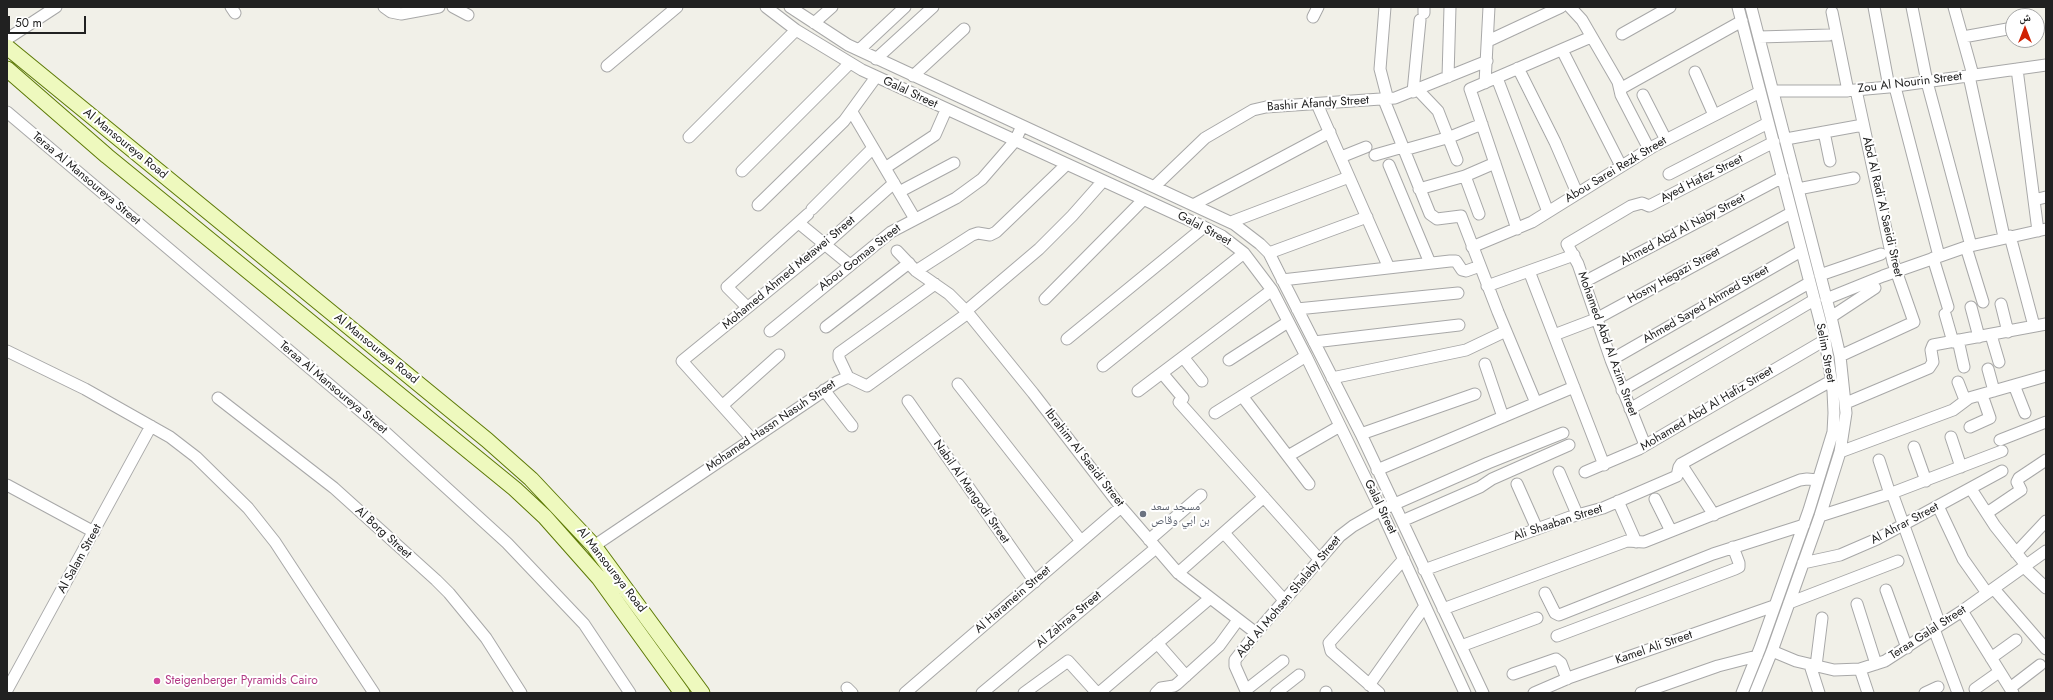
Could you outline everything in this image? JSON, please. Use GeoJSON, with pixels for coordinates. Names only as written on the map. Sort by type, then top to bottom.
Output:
{"type":"FeatureCollection","features":[{"type":"Feature","properties":{"kind":"main road","name":"Al Mansoureya Road"},"geometry":{"type":"LineString","coordinates":[[7,47],[509,459],[551,499],[594,546],[639,604],[702,693]]}},
{"type":"Feature","properties":{"kind":"main road","name":"Al Mansoureya Road"},"geometry":{"type":"LineString","coordinates":[[7,69],[107,156],[484,463],[545,517],[599,578],[682,693]]}},
{"type":"Feature","properties":{"kind":"main road"},"geometry":{"type":"LineString","coordinates":[[301,314],[314,299]]}},
{"type":"Feature","properties":{"kind":"street"},"geometry":{"type":"LineString","coordinates":[[7,39],[56,7]]}},
{"type":"Feature","properties":{"kind":"street"},"geometry":{"type":"LineString","coordinates":[[384,7],[391,12],[401,14],[439,7]]}},
{"type":"Feature","properties":{"kind":"street"},"geometry":{"type":"LineString","coordinates":[[453,7],[468,15]]}},
{"type":"Feature","properties":{"kind":"street"},"geometry":{"type":"LineString","coordinates":[[607,66],[677,7]]}},
{"type":"Feature","properties":{"kind":"street","name":"Galal Street"},"geometry":{"type":"LineString","coordinates":[[766,7],[796,30],[876,77],[1204,227],[1222,236],[1244,254],[1272,290],[1306,356],[1381,510],[1464,692]]}},
{"type":"Feature","properties":{"kind":"street","name":"Galal Street"},"geometry":{"type":"LineString","coordinates":[[790,7],[814,24],[876,59],[1193,204],[1231,222],[1248,233],[1268,253],[1314,342],[1395,504],[1424,570],[1483,693]]}},
{"type":"Feature","properties":{"kind":"street"},"geometry":{"type":"LineString","coordinates":[[814,24],[832,7]]}},
{"type":"Feature","properties":{"kind":"street"},"geometry":{"type":"LineString","coordinates":[[859,50],[905,7]]}},
{"type":"Feature","properties":{"kind":"street"},"geometry":{"type":"LineString","coordinates":[[876,59],[933,7]]}},
{"type":"Feature","properties":{"kind":"street"},"geometry":{"type":"LineString","coordinates":[[1313,17],[1318,7]]}},
{"type":"Feature","properties":{"kind":"street"},"geometry":{"type":"LineString","coordinates":[[1385,7],[1380,69],[1386,100],[1403,148],[1432,218],[1437,219],[1461,216],[1487,286],[1536,403]]}},
{"type":"Feature","properties":{"kind":"street"},"geometry":{"type":"LineString","coordinates":[[1448,77],[1450,7]]}},
{"type":"Feature","properties":{"kind":"street"},"geometry":{"type":"LineString","coordinates":[[1485,83],[1489,7]]}},
{"type":"Feature","properties":{"kind":"street"},"geometry":{"type":"LineString","coordinates":[[1488,41],[1561,7]]}},
{"type":"Feature","properties":{"kind":"street"},"geometry":{"type":"LineString","coordinates":[[1570,7],[1582,20],[1618,82],[1648,149]]}},
{"type":"Feature","properties":{"kind":"street"},"geometry":{"type":"LineString","coordinates":[[1622,34],[1670,7]]}},
{"type":"Feature","properties":{"kind":"street","name":"Selim Street"},"geometry":{"type":"LineString","coordinates":[[1738,7],[1825,340],[1834,413],[1832,432],[1804,525],[1757,656],[1742,693]]}},
{"type":"Feature","properties":{"kind":"street","name":"Selim Street"},"geometry":{"type":"LineString","coordinates":[[1751,7],[1831,317],[1840,356],[1846,403],[1846,413],[1840,452],[1820,516],[1772,651],[1755,693]]}},
{"type":"Feature","properties":{"kind":"street"},"geometry":{"type":"LineString","coordinates":[[1874,7],[1892,87],[1936,257],[1947,311],[1964,367]]}},
{"type":"Feature","properties":{"kind":"street"},"geometry":{"type":"LineString","coordinates":[[1912,7],[1927,82],[1983,302]]}},
{"type":"Feature","properties":{"kind":"street"},"geometry":{"type":"LineString","coordinates":[[1954,7],[1963,37],[2007,237],[2034,326]]}},
{"type":"Feature","properties":{"kind":"street","name":"Abd Al Radi Al Saeidi Street"},"geometry":{"type":"LineString","coordinates":[[1832,12],[1852,90],[1863,125],[1889,248],[1914,322],[1840,356]]}},
{"type":"Feature","properties":{"kind":"street"},"geometry":{"type":"LineString","coordinates":[[1423,13],[1416,91],[1438,111],[1450,137],[1457,160]]}},
{"type":"Feature","properties":{"kind":"street"},"geometry":{"type":"LineString","coordinates":[[1620,89],[1742,21]]}},
{"type":"Feature","properties":{"kind":"street"},"geometry":{"type":"LineString","coordinates":[[913,76],[964,29]]}},
{"type":"Feature","properties":{"kind":"street"},"geometry":{"type":"LineString","coordinates":[[1963,37],[2005,29]]}},
{"type":"Feature","properties":{"kind":"street"},"geometry":{"type":"LineString","coordinates":[[689,137],[796,30]]}},
{"type":"Feature","properties":{"kind":"street"},"geometry":{"type":"LineString","coordinates":[[1759,37],[1829,35]]}},
{"type":"Feature","properties":{"kind":"street"},"geometry":{"type":"LineString","coordinates":[[1518,229],[1470,89],[1592,37]]}},
{"type":"Feature","properties":{"kind":"street"},"geometry":{"type":"LineString","coordinates":[[1562,50],[1621,166]]}},
{"type":"Feature","properties":{"kind":"street","name":"Bashir Afandy Street"},"geometry":{"type":"LineString","coordinates":[[1154,187],[1205,138],[1253,110],[1266,107],[1386,100],[1416,91],[1487,60]]}},
{"type":"Feature","properties":{"kind":"street"},"geometry":{"type":"LineString","coordinates":[[742,171],[850,63]]}},
{"type":"Feature","properties":{"kind":"street","name":"Zou Al Nourin Street"},"geometry":{"type":"LineString","coordinates":[[1773,91],[1852,90],[1892,87],[2046,65]]}},
{"type":"Feature","properties":{"kind":"street"},"geometry":{"type":"LineString","coordinates":[[1518,68],[1555,142],[1577,193]]}},
{"type":"Feature","properties":{"kind":"street"},"geometry":{"type":"LineString","coordinates":[[1826,299],[1896,271],[1968,246],[2007,237],[2044,231],[2034,200],[2017,69]]}},
{"type":"Feature","properties":{"kind":"street"},"geometry":{"type":"LineString","coordinates":[[1695,72],[1714,114]]}},
{"type":"Feature","properties":{"kind":"street"},"geometry":{"type":"LineString","coordinates":[[758,205],[852,112],[876,77]]}},
{"type":"Feature","properties":{"kind":"street"},"geometry":{"type":"LineString","coordinates":[[1497,78],[1548,212]]}},
{"type":"Feature","properties":{"kind":"street","name":"Abou Sarei Rezk Street"},"geometry":{"type":"LineString","coordinates":[[1472,247],[1518,229],[1548,212],[1648,149],[1714,114],[1760,92]]}},
{"type":"Feature","properties":{"kind":"street"},"geometry":{"type":"LineString","coordinates":[[1643,95],[1666,140]]}},
{"type":"Feature","properties":{"kind":"street"},"geometry":{"type":"LineString","coordinates":[[1317,104],[1389,268]]}},
{"type":"Feature","properties":{"kind":"street"},"geometry":{"type":"LineString","coordinates":[[885,168],[935,135],[946,110]]}},
{"type":"Feature","properties":{"kind":"street","name":"Teraa Al Mansoureya Street"},"geometry":{"type":"LineString","coordinates":[[7,112],[383,430],[507,543],[584,624],[630,693]]}},
{"type":"Feature","properties":{"kind":"street"},"geometry":{"type":"LineString","coordinates":[[852,112],[915,219]]}},
{"type":"Feature","properties":{"kind":"street"},"geometry":{"type":"LineString","coordinates":[[1669,174],[1768,123]]}},
{"type":"Feature","properties":{"kind":"street"},"geometry":{"type":"LineString","coordinates":[[1375,155],[1450,137],[1482,124]]}},
{"type":"Feature","properties":{"kind":"street"},"geometry":{"type":"LineString","coordinates":[[1786,139],[1863,125]]}},
{"type":"Feature","properties":{"kind":"street","name":"Abou Gomaa Street"},"geometry":{"type":"LineString","coordinates":[[770,331],[891,232],[956,198],[982,179],[1015,141],[1022,126]]}},
{"type":"Feature","properties":{"kind":"street"},"geometry":{"type":"LineString","coordinates":[[1193,204],[1330,132]]}},
{"type":"Feature","properties":{"kind":"street"},"geometry":{"type":"LineString","coordinates":[[1824,132],[1830,161]]}},
{"type":"Feature","properties":{"kind":"street","name":"Ayed Hafez Street"},"geometry":{"type":"LineString","coordinates":[[1568,244],[1631,206],[1642,203],[1649,206],[1774,142]]}},
{"type":"Feature","properties":{"kind":"street"},"geometry":{"type":"LineString","coordinates":[[1340,157],[1366,147]]}},
{"type":"Feature","properties":{"kind":"street"},"geometry":{"type":"LineString","coordinates":[[747,307],[727,287],[800,224],[810,211],[873,148]]}},
{"type":"Feature","properties":{"kind":"street"},"geometry":{"type":"LineString","coordinates":[[1419,189],[1465,176],[1495,163]]}},
{"type":"Feature","properties":{"kind":"street","name":"Mohamed Ahmed Metawei Street"},"geometry":{"type":"LineString","coordinates":[[723,404],[682,361],[825,244],[897,188],[954,164]]}},
{"type":"Feature","properties":{"kind":"street"},"geometry":{"type":"LineString","coordinates":[[826,327],[912,267],[972,235],[978,233],[990,235],[996,232],[1067,164]]}},
{"type":"Feature","properties":{"kind":"street"},"geometry":{"type":"LineString","coordinates":[[1390,165],[1430,263]]}},
{"type":"Feature","properties":{"kind":"street"},"geometry":{"type":"LineString","coordinates":[[1465,176],[1479,214]]}},
{"type":"Feature","properties":{"kind":"street"},"geometry":{"type":"LineString","coordinates":[[1231,222],[1349,177]]}},
{"type":"Feature","properties":{"kind":"street","name":"Ahmed Abd Al Naby Street"},"geometry":{"type":"LineString","coordinates":[[1584,282],[1782,177]]}},
{"type":"Feature","properties":{"kind":"street"},"geometry":{"type":"LineString","coordinates":[[1798,189],[1854,178]]}},
{"type":"Feature","properties":{"kind":"street","name":"Mohamed Hassn Nasuh Street"},"geometry":{"type":"LineString","coordinates":[[594,546],[842,379],[848,378],[867,386],[967,312],[1039,249],[1072,216],[1103,181]]}},
{"type":"Feature","properties":{"kind":"street"},"geometry":{"type":"LineString","coordinates":[[2034,200],[2046,198]]}},
{"type":"Feature","properties":{"kind":"street"},"geometry":{"type":"LineString","coordinates":[[1045,299],[1143,200]]}},
{"type":"Feature","properties":{"kind":"street","name":"Hosny Hegazi Street"},"geometry":{"type":"LineString","coordinates":[[1554,335],[1596,319],[1791,213]]}},
{"type":"Feature","properties":{"kind":"street"},"geometry":{"type":"LineString","coordinates":[[1268,253],[1367,217]]}},
{"type":"Feature","properties":{"kind":"street"},"geometry":{"type":"LineString","coordinates":[[800,224],[850,264]]}},
{"type":"Feature","properties":{"kind":"street"},"geometry":{"type":"LineString","coordinates":[[1067,339],[1204,227]]}},
{"type":"Feature","properties":{"kind":"street","name":"Mohamed Abd Al Azim Street"},"geometry":{"type":"LineString","coordinates":[[1568,244],[1574,255],[1584,282],[1622,390],[1645,445]]}},
{"type":"Feature","properties":{"kind":"street","name":"Ibrahim Al Saeidi Street"},"geometry":{"type":"LineString","coordinates":[[897,250],[912,267],[949,294],[967,312],[1034,393],[1121,507],[1178,573],[1209,599],[1256,633]]}},
{"type":"Feature","properties":{"kind":"street","name":"Ahmed Sayed Ahmed Street"},"geometry":{"type":"LineString","coordinates":[[1611,360],[1801,251]]}},
{"type":"Feature","properties":{"kind":"street"},"geometry":{"type":"LineString","coordinates":[[1103,366],[1244,254]]}},
{"type":"Feature","properties":{"kind":"street"},"geometry":{"type":"LineString","coordinates":[[1820,275],[1881,254]]}},
{"type":"Feature","properties":{"kind":"street"},"geometry":{"type":"LineString","coordinates":[[1487,286],[1574,255]]}},
{"type":"Feature","properties":{"kind":"street"},"geometry":{"type":"LineString","coordinates":[[1282,280],[1456,261],[1462,270],[1466,271],[1480,266]]}},
{"type":"Feature","properties":{"kind":"street"},"geometry":{"type":"LineString","coordinates":[[1529,271],[1604,464]]}},
{"type":"Feature","properties":{"kind":"street"},"geometry":{"type":"LineString","coordinates":[[1622,390],[1809,283]]}},
{"type":"Feature","properties":{"kind":"street"},"geometry":{"type":"LineString","coordinates":[[848,378],[839,358],[839,353],[935,284]]}},
{"type":"Feature","properties":{"kind":"street"},"geometry":{"type":"LineString","coordinates":[[1831,317],[1874,288]]}},
{"type":"Feature","properties":{"kind":"street"},"geometry":{"type":"LineString","coordinates":[[1138,391],[1272,290]]}},
{"type":"Feature","properties":{"kind":"street"},"geometry":{"type":"LineString","coordinates":[[1297,309],[1458,293]]}},
{"type":"Feature","properties":{"kind":"street"},"geometry":{"type":"LineString","coordinates":[[1630,409],[1814,300]]}},
{"type":"Feature","properties":{"kind":"street"},"geometry":{"type":"LineString","coordinates":[[2001,304],[2008,332]]}},
{"type":"Feature","properties":{"kind":"street"},"geometry":{"type":"LineString","coordinates":[[1971,307],[1979,337]]}},
{"type":"Feature","properties":{"kind":"street"},"geometry":{"type":"LineString","coordinates":[[1229,360],[1288,322]]}},
{"type":"Feature","properties":{"kind":"street"},"geometry":{"type":"LineString","coordinates":[[1846,403],[1930,368],[1933,362],[1931,348],[1936,344],[2046,324]]}},
{"type":"Feature","properties":{"kind":"street"},"geometry":{"type":"LineString","coordinates":[[1314,342],[1459,325]]}},
{"type":"Feature","properties":{"kind":"street"},"geometry":{"type":"LineString","coordinates":[[1332,378],[1466,350],[1506,331]]}},
{"type":"Feature","properties":{"kind":"street"},"geometry":{"type":"LineString","coordinates":[[1991,335],[1998,362]]}},
{"type":"Feature","properties":{"kind":"street","name":"Mohamed Abd Al Hafiz Street"},"geometry":{"type":"LineString","coordinates":[[1586,472],[1645,445],[1825,340]]}},
{"type":"Feature","properties":{"kind":"street"},"geometry":{"type":"LineString","coordinates":[[7,351],[85,389],[151,426],[170,437],[196,457],[248,508],[292,566],[374,693]]}},
{"type":"Feature","properties":{"kind":"street"},"geometry":{"type":"LineString","coordinates":[[752,439],[723,404],[779,355]]}},
{"type":"Feature","properties":{"kind":"street"},"geometry":{"type":"LineString","coordinates":[[1215,413],[1306,356]]}},
{"type":"Feature","properties":{"kind":"street"},"geometry":{"type":"LineString","coordinates":[[1183,357],[1202,381]]}},
{"type":"Feature","properties":{"kind":"street"},"geometry":{"type":"LineString","coordinates":[[1485,364],[1503,417]]}},
{"type":"Feature","properties":{"kind":"street"},"geometry":{"type":"LineString","coordinates":[[1988,369],[1994,391]]}},
{"type":"Feature","properties":{"kind":"street"},"geometry":{"type":"LineString","coordinates":[[1162,373],[1181,400],[1319,559]]}},
{"type":"Feature","properties":{"kind":"street"},"geometry":{"type":"LineString","coordinates":[[1840,452],[1957,408],[1965,400],[2014,385],[2045,378]]}},
{"type":"Feature","properties":{"kind":"street"},"geometry":{"type":"LineString","coordinates":[[1714,514],[1681,464],[1831,381]]}},
{"type":"Feature","properties":{"kind":"street"},"geometry":{"type":"LineString","coordinates":[[1958,382],[1965,400]]}},
{"type":"Feature","properties":{"kind":"street"},"geometry":{"type":"LineString","coordinates":[[958,384],[1082,541]]}},
{"type":"Feature","properties":{"kind":"street"},"geometry":{"type":"LineString","coordinates":[[2014,385],[2025,413]]}},
{"type":"Feature","properties":{"kind":"street"},"geometry":{"type":"LineString","coordinates":[[1378,470],[1574,387]]}},
{"type":"Feature","properties":{"kind":"street"},"geometry":{"type":"LineString","coordinates":[[824,390],[852,426]]}},
{"type":"Feature","properties":{"kind":"street"},"geometry":{"type":"LineString","coordinates":[[1361,434],[1475,394]]}},
{"type":"Feature","properties":{"kind":"street"},"geometry":{"type":"LineString","coordinates":[[1970,427],[1990,418],[1982,395]]}},
{"type":"Feature","properties":{"kind":"street"},"geometry":{"type":"LineString","coordinates":[[1242,396],[1309,484]]}},
{"type":"Feature","properties":{"kind":"street","name":"Al Borg Street"},"geometry":{"type":"LineString","coordinates":[[218,398],[334,488],[436,580],[449,593],[486,638],[521,693]]}},
{"type":"Feature","properties":{"kind":"street","name":"Nabil Al Mangodi Street"},"geometry":{"type":"LineString","coordinates":[[908,401],[1035,582]]}},
{"type":"Feature","properties":{"kind":"street"},"geometry":{"type":"LineString","coordinates":[[2000,440],[2046,422]]}},
{"type":"Feature","properties":{"kind":"street","name":"Al Salam Street"},"geometry":{"type":"LineString","coordinates":[[7,690],[151,426]]}},
{"type":"Feature","properties":{"kind":"street"},"geometry":{"type":"LineString","coordinates":[[1288,456],[1340,426]]}},
{"type":"Feature","properties":{"kind":"street","name":"Abd Al Mohsen Shalaby Street"},"geometry":{"type":"LineString","coordinates":[[1243,691],[1235,660],[1256,633],[1340,536],[1353,526],[1381,510],[1488,463],[1563,433]]}},
{"type":"Feature","properties":{"kind":"street"},"geometry":{"type":"LineString","coordinates":[[1951,437],[1961,467]]}},
{"type":"Feature","properties":{"kind":"street"},"geometry":{"type":"LineString","coordinates":[[1402,521],[1480,487],[1492,479],[1569,445]]}},
{"type":"Feature","properties":{"kind":"street"},"geometry":{"type":"LineString","coordinates":[[1914,448],[1926,481]]}},
{"type":"Feature","properties":{"kind":"street"},"geometry":{"type":"LineString","coordinates":[[1820,516],[1891,494],[2002,451]]}},
{"type":"Feature","properties":{"kind":"street"},"geometry":{"type":"LineString","coordinates":[[1879,460],[1903,525],[1958,693]]}},
{"type":"Feature","properties":{"kind":"street"},"geometry":{"type":"LineString","coordinates":[[1987,513],[2021,490],[2017,482],[2019,478],[2046,460]]}},
{"type":"Feature","properties":{"kind":"street","name":"Ali Shaaban Street"},"geometry":{"type":"LineString","coordinates":[[1424,570],[1577,514],[1603,508],[1677,476],[1678,467],[1681,464]]}},
{"type":"Feature","properties":{"kind":"street","name":"Al Ahrar Street"},"geometry":{"type":"LineString","coordinates":[[1803,563],[1840,554],[1859,547],[1971,489],[2002,471]]}},
{"type":"Feature","properties":{"kind":"street"},"geometry":{"type":"LineString","coordinates":[[1559,472],[1577,514]]}},
{"type":"Feature","properties":{"kind":"street"},"geometry":{"type":"LineString","coordinates":[[1443,609],[1631,542],[1644,542],[1800,480],[1818,480]]}},
{"type":"Feature","properties":{"kind":"street"},"geometry":{"type":"LineString","coordinates":[[1517,484],[1537,529]]}},
{"type":"Feature","properties":{"kind":"street"},"geometry":{"type":"LineString","coordinates":[[7,485],[94,532]]}},
{"type":"Feature","properties":{"kind":"street"},"geometry":{"type":"LineString","coordinates":[[1971,489],[2025,566],[2046,588]]}},
{"type":"Feature","properties":{"kind":"street","name":"Al Zahraa Street"},"geometry":{"type":"LineString","coordinates":[[982,693],[1153,544],[1201,495]]}},
{"type":"Feature","properties":{"kind":"street"},"geometry":{"type":"LineString","coordinates":[[1178,573],[1264,497]]}},
{"type":"Feature","properties":{"kind":"street"},"geometry":{"type":"LineString","coordinates":[[1655,499],[1671,531]]}},
{"type":"Feature","properties":{"kind":"street"},"geometry":{"type":"LineString","coordinates":[[1618,501],[1631,542]]}},
{"type":"Feature","properties":{"kind":"street"},"geometry":{"type":"LineString","coordinates":[[1938,506],[1957,547],[1991,591],[2046,649]]}},
{"type":"Feature","properties":{"kind":"street","name":"Al Haramein Street"},"geometry":{"type":"LineString","coordinates":[[906,693],[1121,507]]}},
{"type":"Feature","properties":{"kind":"street"},"geometry":{"type":"LineString","coordinates":[[2016,554],[2046,521]]}},
{"type":"Feature","properties":{"kind":"street"},"geometry":{"type":"LineString","coordinates":[[1545,593],[1555,613],[1559,615],[1733,548],[1804,525]]}},
{"type":"Feature","properties":{"kind":"street"},"geometry":{"type":"LineString","coordinates":[[1224,533],[1284,600]]}},
{"type":"Feature","properties":{"kind":"street"},"geometry":{"type":"LineString","coordinates":[[1557,636],[1739,567],[1739,563],[1733,548]]}},
{"type":"Feature","properties":{"kind":"street","name":"Teraa Galal Street"},"geometry":{"type":"LineString","coordinates":[[1772,651],[1813,666],[1834,670],[1860,669],[1876,664],[1907,648],[1991,591],[2046,551]]}},
{"type":"Feature","properties":{"kind":"street"},"geometry":{"type":"LineString","coordinates":[[1379,693],[1331,651],[1329,643],[1404,559]]}},
{"type":"Feature","properties":{"kind":"street"},"geometry":{"type":"LineString","coordinates":[[1788,603],[1898,561]]}},
{"type":"Feature","properties":{"kind":"street"},"geometry":{"type":"LineString","coordinates":[[1886,590],[1907,648]]}},
{"type":"Feature","properties":{"kind":"street"},"geometry":{"type":"LineString","coordinates":[[1027,692],[1068,661],[1098,693],[1209,599]]}},
{"type":"Feature","properties":{"kind":"street"},"geometry":{"type":"LineString","coordinates":[[1856,604],[1876,664]]}},
{"type":"Feature","properties":{"kind":"street"},"geometry":{"type":"LineString","coordinates":[[1369,685],[1425,606]]}},
{"type":"Feature","properties":{"kind":"street","name":"Kamel Ali Street"},"geometry":{"type":"LineString","coordinates":[[1534,693],[1568,678],[1774,606]]}},
{"type":"Feature","properties":{"kind":"street"},"geometry":{"type":"LineString","coordinates":[[1962,611],[2011,690],[2040,665]]}},
{"type":"Feature","properties":{"kind":"street"},"geometry":{"type":"LineString","coordinates":[[1461,646],[1537,618]]}},
{"type":"Feature","properties":{"kind":"street"},"geometry":{"type":"LineString","coordinates":[[1819,693],[1813,666],[1822,618]]}},
{"type":"Feature","properties":{"kind":"street"},"geometry":{"type":"LineString","coordinates":[[1156,693],[1161,688],[1174,686],[1186,676],[1219,646],[1238,620]]}},
{"type":"Feature","properties":{"kind":"street"},"geometry":{"type":"LineString","coordinates":[[1991,658],[2016,640]]}},
{"type":"Feature","properties":{"kind":"street"},"geometry":{"type":"LineString","coordinates":[[1157,644],[1186,676]]}},
{"type":"Feature","properties":{"kind":"street"},"geometry":{"type":"LineString","coordinates":[[1641,693],[1718,666],[1757,656]]}},
{"type":"Feature","properties":{"kind":"street"},"geometry":{"type":"LineString","coordinates":[[1513,674],[1556,659],[1561,663],[1568,678]]}},
{"type":"Feature","properties":{"kind":"street"},"geometry":{"type":"LineString","coordinates":[[1243,691],[1283,661]]}},
{"type":"Feature","properties":{"kind":"street"},"geometry":{"type":"LineString","coordinates":[[1860,669],[1868,693]]}},
{"type":"Feature","properties":{"kind":"street"},"geometry":{"type":"LineString","coordinates":[[1975,688],[1999,672]]}},
{"type":"Feature","properties":{"kind":"street"},"geometry":{"type":"LineString","coordinates":[[1464,692],[1474,673]]}},
{"type":"Feature","properties":{"kind":"street"},"geometry":{"type":"LineString","coordinates":[[1276,693],[1299,675]]}},
{"type":"Feature","properties":{"kind":"street"},"geometry":{"type":"LineString","coordinates":[[1925,693],[1938,687]]}},
{"type":"Feature","properties":{"kind":"place","name":"مسجد سعد بن ابي وقاص"},"geometry":{"type":"Point","coordinates":[1143,514]}},
{"type":"Feature","properties":{"kind":"place","name":"Steigenberger Pyramids Cairo"},"geometry":{"type":"Point","coordinates":[157,681]}}]}
